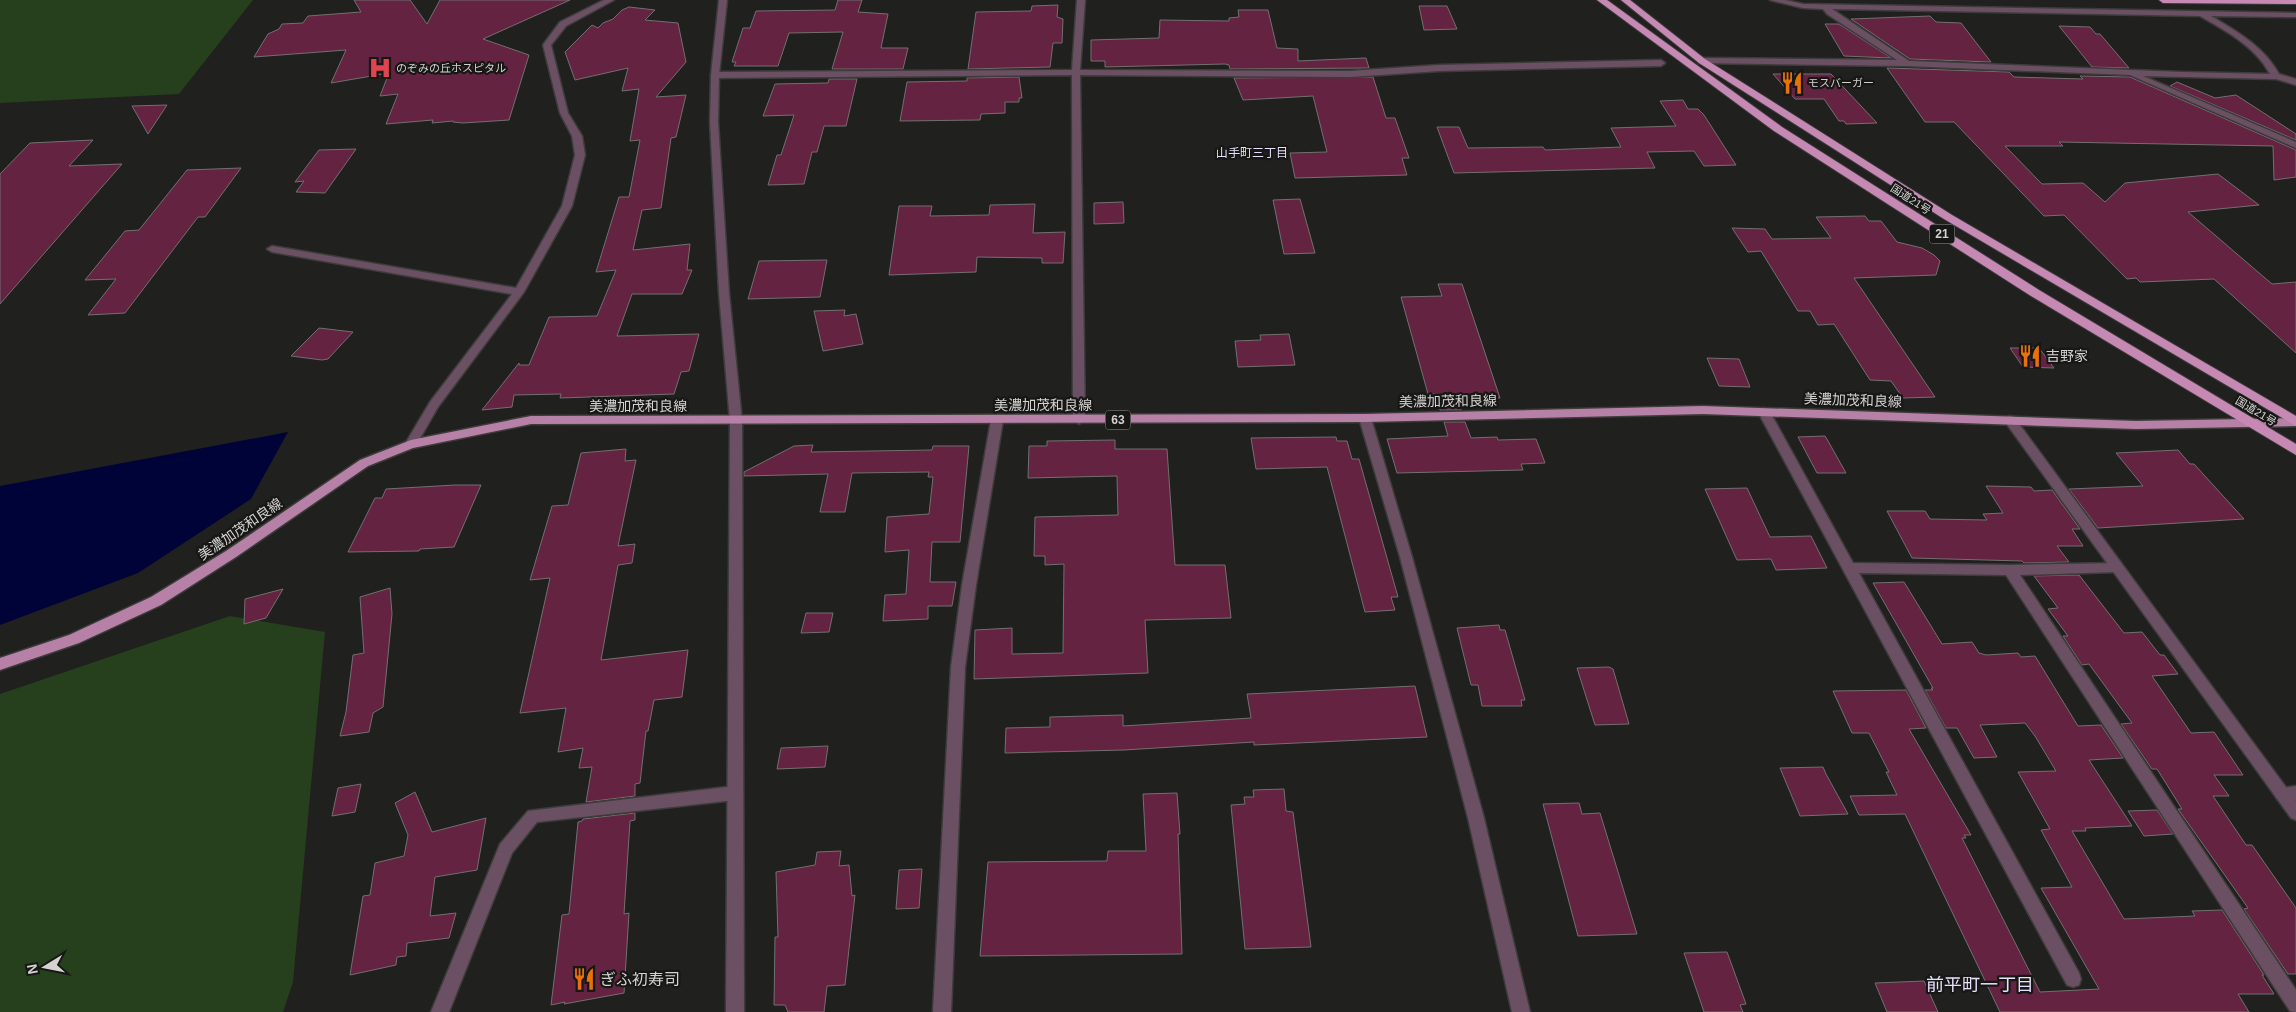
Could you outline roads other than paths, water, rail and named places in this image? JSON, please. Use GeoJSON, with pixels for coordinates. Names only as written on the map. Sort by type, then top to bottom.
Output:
{"type":"FeatureCollection","features":[{"type":"Feature","properties":{"kind":"highway","name":"国道21号"},"geometry":{"type":"LineString","coordinates":[[1601,0],[1778,129],[2035,293],[2296,450]]}},
{"type":"Feature","properties":{"kind":"highway","name":"国道21号"},"geometry":{"type":"LineString","coordinates":[[1625,0],[1702,60],[1948,217],[2296,422]]}},
{"type":"Feature","properties":{"kind":"highway"},"geometry":{"type":"LineString","coordinates":[[2163,0],[2296,1]]}},
{"type":"Feature","properties":{"kind":"main road","name":"美濃加茂和良線"},"geometry":{"type":"LineString","coordinates":[[0,664],[74,639],[156,601],[231,554],[364,463],[411,444],[531,420],[1365,418],[1703,410],[2136,425],[2296,422]]}},
{"type":"Feature","properties":{"kind":"street"},"geometry":{"type":"LineString","coordinates":[[411,444],[434,405],[519,292],[567,206],[580,155],[577,136],[564,113],[547,45],[562,24],[610,0]]}},
{"type":"Feature","properties":{"kind":"street"},"geometry":{"type":"LineString","coordinates":[[724,0],[715,76],[714,122],[724,293],[736,421],[735,1012]]}},
{"type":"Feature","properties":{"kind":"street"},"geometry":{"type":"LineString","coordinates":[[1079,420],[1076,73],[1081,0]]}},
{"type":"Feature","properties":{"kind":"street"},"geometry":{"type":"LineString","coordinates":[[1774,0],[1803,6],[2296,15]]}},
{"type":"Feature","properties":{"kind":"street"},"geometry":{"type":"LineString","coordinates":[[1825,6],[1830,12],[1907,63]]}},
{"type":"Feature","properties":{"kind":"street"},"geometry":{"type":"LineString","coordinates":[[2199,12],[2242,39],[2271,64],[2276,76]]}},
{"type":"Feature","properties":{"kind":"street"},"geometry":{"type":"LineString","coordinates":[[1702,60],[1907,63],[2130,73],[2251,77],[2276,76],[2296,82]]}},
{"type":"Feature","properties":{"kind":"street"},"geometry":{"type":"LineString","coordinates":[[715,76],[1076,73],[1350,74],[1439,68],[1661,63]]}},
{"type":"Feature","properties":{"kind":"street"},"geometry":{"type":"LineString","coordinates":[[2130,73],[2296,145]]}},
{"type":"Feature","properties":{"kind":"street"},"geometry":{"type":"LineString","coordinates":[[272,249],[519,292]]}},
{"type":"Feature","properties":{"kind":"street"},"geometry":{"type":"LineString","coordinates":[[1764,412],[2073,979]]}},
{"type":"Feature","properties":{"kind":"street"},"geometry":{"type":"LineString","coordinates":[[1365,418],[1406,557],[1476,818],[1520,1012]]}},
{"type":"Feature","properties":{"kind":"street"},"geometry":{"type":"LineString","coordinates":[[942,1012],[958,667],[969,586],[997,420]]}},
{"type":"Feature","properties":{"kind":"street"},"geometry":{"type":"LineString","coordinates":[[2010,420],[2116,567],[2289,793],[2296,813]]}},
{"type":"Feature","properties":{"kind":"street"},"geometry":{"type":"LineString","coordinates":[[1849,568],[2010,570],[2116,567]]}},
{"type":"Feature","properties":{"kind":"street"},"geometry":{"type":"LineString","coordinates":[[2010,570],[2296,1005]]}},
{"type":"Feature","properties":{"kind":"street"},"geometry":{"type":"LineString","coordinates":[[440,1012],[506,849],[533,816],[735,793]]}},
{"type":"Feature","properties":{"kind":"place","name":"のぞみの丘ホスピタル"},"geometry":{"type":"Point","coordinates":[380,68]}},
{"type":"Feature","properties":{"kind":"place","name":"モスバーガー"},"geometry":{"type":"Point","coordinates":[1792,83]}},
{"type":"Feature","properties":{"kind":"place","name":"吉野家"},"geometry":{"type":"Point","coordinates":[2030,356]}},
{"type":"Feature","properties":{"kind":"place","name":"ぎふ初寿司"},"geometry":{"type":"Point","coordinates":[584,979]}},
{"type":"Feature","properties":{"kind":"district","name":"山手町三丁目"},"geometry":{"type":"Point","coordinates":[1252,153]}},
{"type":"Feature","properties":{"kind":"district","name":"前平町一丁目"},"geometry":{"type":"Point","coordinates":[1980,985]}}]}
